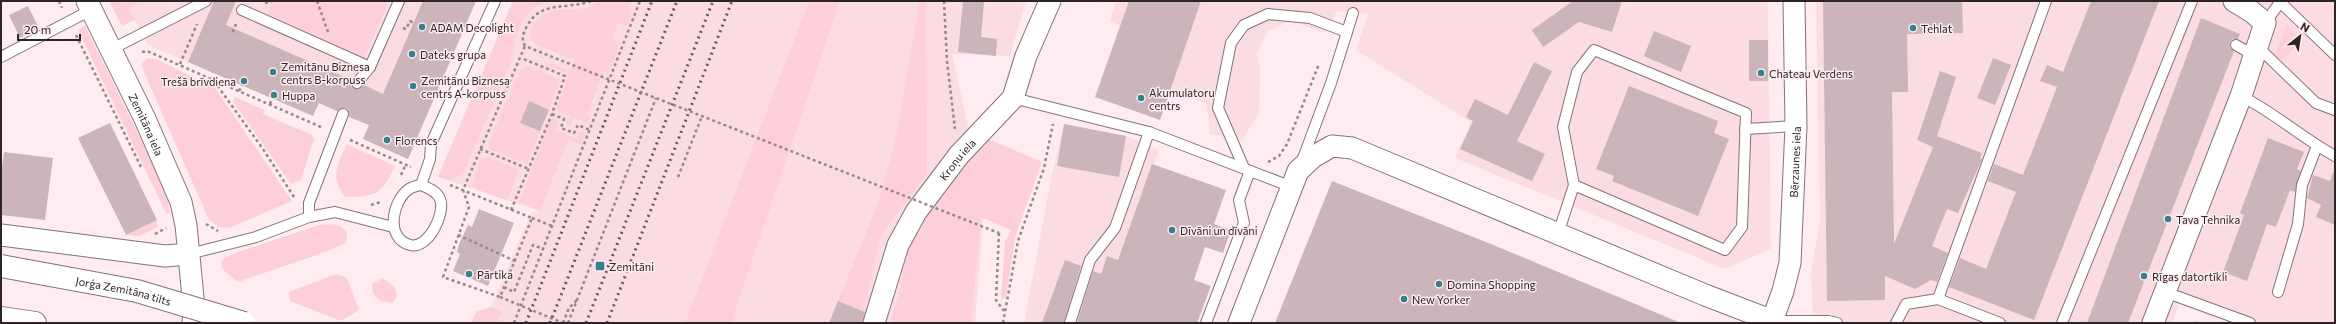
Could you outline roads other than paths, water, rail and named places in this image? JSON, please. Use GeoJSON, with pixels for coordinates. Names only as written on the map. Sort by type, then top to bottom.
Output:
{"type":"FeatureCollection","features":[{"type":"Feature","properties":{"kind":"main road","name":"Jorģa Zemitāna tilts"},"geometry":{"type":"LineString","coordinates":[[1,266],[137,291],[244,323]]}},
{"type":"Feature","properties":{"kind":"main road"},"geometry":{"type":"LineString","coordinates":[[1,318],[35,323]]}},
{"type":"Feature","properties":{"kind":"street","name":"Kroņu iela"},"geometry":{"type":"LineString","coordinates":[[874,323],[898,245],[916,212],[959,155],[1013,98],[1026,56],[1050,1]]}},
{"type":"Feature","properties":{"kind":"street","name":"Bērzaunes iela"},"geometry":{"type":"LineString","coordinates":[[1775,322],[1790,263],[1796,126],[1794,1]]}},
{"type":"Feature","properties":{"kind":"street"},"geometry":{"type":"LineString","coordinates":[[2153,323],[2241,96],[2265,23],[2252,12],[2234,1]]}},
{"type":"Feature","properties":{"kind":"street","name":"Zemitāna iela"},"geometry":{"type":"LineString","coordinates":[[89,5],[110,50],[146,119],[171,175],[186,225],[193,323]]}},
{"type":"Feature","properties":{"kind":"street"},"geometry":{"type":"LineString","coordinates":[[1239,323],[1295,179],[1313,156],[1332,146],[1352,148],[1705,295],[1775,322]]}},
{"type":"Feature","properties":{"kind":"street"},"geometry":{"type":"LineString","coordinates":[[1,235],[165,256],[189,254]]}},
{"type":"Feature","properties":{"kind":"lane"},"geometry":{"type":"LineString","coordinates":[[357,82],[370,67],[399,1]]}},
{"type":"Feature","properties":{"kind":"lane"},"geometry":{"type":"LineString","coordinates":[[421,185],[430,159],[431,144],[494,1]]}},
{"type":"Feature","properties":{"kind":"lane"},"geometry":{"type":"LineString","coordinates":[[1938,298],[2046,1]]}},
{"type":"Feature","properties":{"kind":"lane"},"geometry":{"type":"LineString","coordinates":[[2062,323],[2192,1]]}},
{"type":"Feature","properties":{"kind":"lane"},"geometry":{"type":"LineString","coordinates":[[2265,23],[2281,1],[2335,55]]}},
{"type":"Feature","properties":{"kind":"lane"},"geometry":{"type":"LineString","coordinates":[[110,50],[206,2]]}},
{"type":"Feature","properties":{"kind":"lane"},"geometry":{"type":"LineString","coordinates":[[1,57],[69,21],[89,5]]}},
{"type":"Feature","properties":{"kind":"lane"},"geometry":{"type":"LineString","coordinates":[[242,10],[370,67]]}},
{"type":"Feature","properties":{"kind":"lane"},"geometry":{"type":"LineString","coordinates":[[1013,98],[1150,132],[1247,170],[1295,179],[1331,83],[1353,12]]}},
{"type":"Feature","properties":{"kind":"lane"},"geometry":{"type":"LineString","coordinates":[[1206,323],[1244,223],[1239,200],[1247,170],[1218,108],[1231,43],[1244,25],[1268,14],[1310,18],[1347,32]]}},
{"type":"Feature","properties":{"kind":"lane"},"geometry":{"type":"LineString","coordinates":[[2236,46],[2256,51],[2316,103],[2335,110]]}},
{"type":"Feature","properties":{"kind":"lane"},"geometry":{"type":"LineString","coordinates":[[1558,234],[1574,185],[1563,128],[1577,72],[1594,50],[1746,113],[1742,227],[1725,250],[1574,185]]}},
{"type":"Feature","properties":{"kind":"lane"},"geometry":{"type":"LineString","coordinates":[[2241,96],[2273,113],[2317,146],[2335,156]]}},
{"type":"Feature","properties":{"kind":"lane"},"geometry":{"type":"LineString","coordinates":[[309,217],[308,203],[343,114]]}},
{"type":"Feature","properties":{"kind":"lane"},"geometry":{"type":"LineString","coordinates":[[1745,129],[1796,126]]}},
{"type":"Feature","properties":{"kind":"lane"},"geometry":{"type":"LineString","coordinates":[[1070,323],[1090,260],[1115,228],[1150,132]]}},
{"type":"Feature","properties":{"kind":"lane"},"geometry":{"type":"LineString","coordinates":[[2278,292],[2298,224],[2302,185],[2317,146]]}},
{"type":"Feature","properties":{"kind":"lane"},"geometry":{"type":"LineString","coordinates":[[421,185],[434,191],[440,200],[441,210],[429,238],[422,244],[411,246],[399,239],[393,227],[394,217],[403,196],[409,188],[421,185]]}},
{"type":"Feature","properties":{"kind":"lane"},"geometry":{"type":"LineString","coordinates":[[189,254],[256,237],[309,217],[335,212],[393,227]]}},
{"type":"Feature","properties":{"kind":"lane"},"geometry":{"type":"LineString","coordinates":[[2165,292],[2235,320],[2250,323]]}},
{"type":"Feature","properties":{"kind":"lane"},"geometry":{"type":"LineString","coordinates":[[1896,323],[1906,304],[1938,298],[2000,323]]}},
{"type":"Feature","properties":{"kind":"lane"},"geometry":{"type":"LineString","coordinates":[[1775,322],[1828,321],[1837,323]]}},
{"type":"Feature","properties":{"kind":"railway"},"geometry":{"type":"LineString","coordinates":[[526,323],[652,1]]}},
{"type":"Feature","properties":{"kind":"railway"},"geometry":{"type":"LineString","coordinates":[[550,323],[677,1]]}},
{"type":"Feature","properties":{"kind":"railway"},"geometry":{"type":"LineString","coordinates":[[586,323],[713,1]]}},
{"type":"Feature","properties":{"kind":"railway"},"geometry":{"type":"LineString","coordinates":[[607,323],[732,1]]}},
{"type":"Feature","properties":{"kind":"place","name":"ADAM Decolight"},"geometry":{"type":"Point","coordinates":[422,27]}},
{"type":"Feature","properties":{"kind":"place","name":"Tehlat"},"geometry":{"type":"Point","coordinates":[1913,28]}},
{"type":"Feature","properties":{"kind":"place","name":"Dateks grupa"},"geometry":{"type":"Point","coordinates":[412,54]}},
{"type":"Feature","properties":{"kind":"place","name":"Zemitānu Biznesa centrs B-korpuss"},"geometry":{"type":"Point","coordinates":[273,72]}},
{"type":"Feature","properties":{"kind":"place","name":"Chateau Verdens"},"geometry":{"type":"Point","coordinates":[1761,73]}},
{"type":"Feature","properties":{"kind":"place","name":"Trešā brīvdiena"},"geometry":{"type":"Point","coordinates":[244,81]}},
{"type":"Feature","properties":{"kind":"place","name":"Zemitānu Biznesa centrs A-korpuss"},"geometry":{"type":"Point","coordinates":[413,86]}},
{"type":"Feature","properties":{"kind":"place","name":"Huppa"},"geometry":{"type":"Point","coordinates":[274,95]}},
{"type":"Feature","properties":{"kind":"place","name":"Akumulatoru centrs"},"geometry":{"type":"Point","coordinates":[1141,98]}},
{"type":"Feature","properties":{"kind":"place","name":"Florencs"},"geometry":{"type":"Point","coordinates":[387,140]}},
{"type":"Feature","properties":{"kind":"place","name":"Tava Tehnika"},"geometry":{"type":"Point","coordinates":[2168,219]}},
{"type":"Feature","properties":{"kind":"place","name":"Dīvāni un dīvāni"},"geometry":{"type":"Point","coordinates":[1172,230]}},
{"type":"Feature","properties":{"kind":"place","name":"Zemitāni"},"geometry":{"type":"Point","coordinates":[600,266]}},
{"type":"Feature","properties":{"kind":"place","name":"Pārtika"},"geometry":{"type":"Point","coordinates":[469,274]}},
{"type":"Feature","properties":{"kind":"place","name":"Rīgas datortīkli"},"geometry":{"type":"Point","coordinates":[2144,276]}},
{"type":"Feature","properties":{"kind":"place","name":"Domina Shopping"},"geometry":{"type":"Point","coordinates":[1439,284]}},
{"type":"Feature","properties":{"kind":"place","name":"New Yorker"},"geometry":{"type":"Point","coordinates":[1404,299]}}]}
